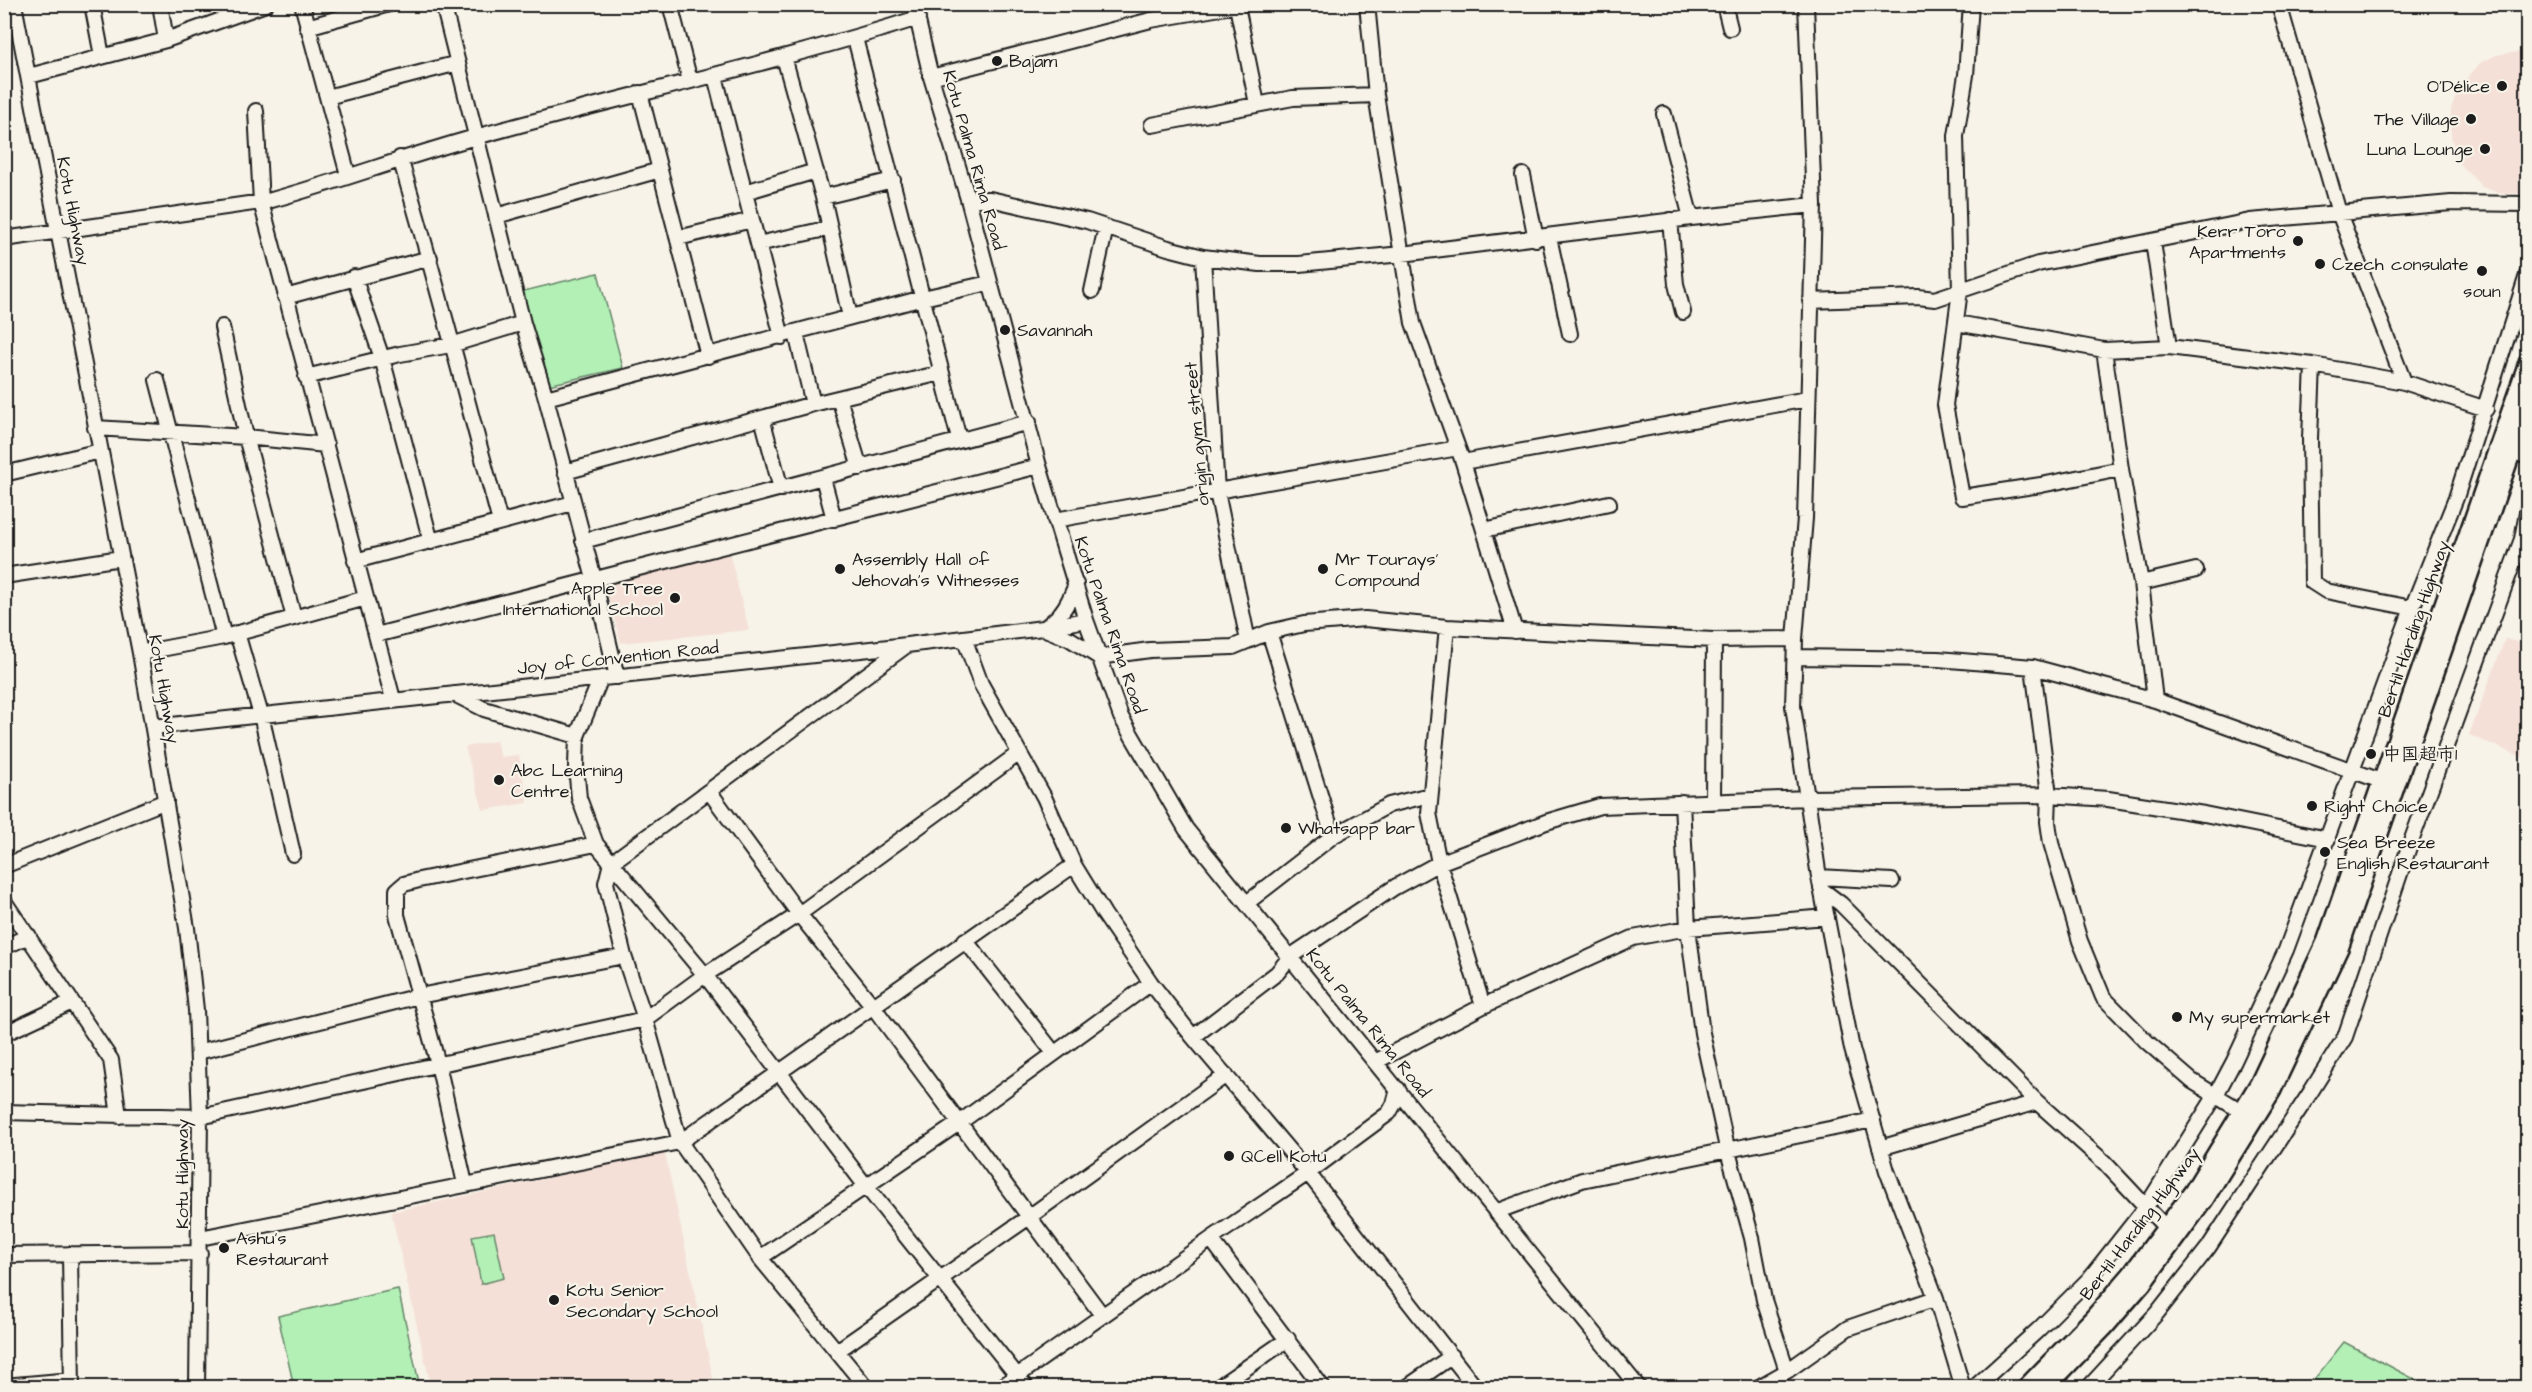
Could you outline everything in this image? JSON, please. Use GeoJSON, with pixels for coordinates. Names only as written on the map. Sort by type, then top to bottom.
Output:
{"type":"FeatureCollection","features":[{"type":"Feature","properties":{"kind":"main road","name":"Bertil Harding Highway"},"geometry":{"type":"LineString","coordinates":[[2025,1388],[2093,1318],[2166,1228],[2193,1191],[2259,1083],[2326,941],[2528,362]]}},
{"type":"Feature","properties":{"kind":"main road","name":"Bertil Harding Highway"},"geometry":{"type":"LineString","coordinates":[[2046,1388],[2104,1328],[2150,1274],[2205,1200],[2272,1091],[2340,946],[2528,406]]}},
{"type":"Feature","properties":{"kind":"street","name":"Kotu Highway"},"geometry":{"type":"LineString","coordinates":[[14,4],[140,653],[188,939],[198,1052],[200,1118],[197,1388]]}},
{"type":"Feature","properties":{"kind":"street"},"geometry":{"type":"LineString","coordinates":[[92,4],[102,56]]}},
{"type":"Feature","properties":{"kind":"street"},"geometry":{"type":"LineString","coordinates":[[160,4],[166,40]]}},
{"type":"Feature","properties":{"kind":"street"},"geometry":{"type":"LineString","coordinates":[[29,76],[166,40],[266,4]]}},
{"type":"Feature","properties":{"kind":"street"},"geometry":{"type":"LineString","coordinates":[[302,4],[348,175]]}},
{"type":"Feature","properties":{"kind":"street"},"geometry":{"type":"LineString","coordinates":[[307,27],[389,4]]}},
{"type":"Feature","properties":{"kind":"street"},"geometry":{"type":"LineString","coordinates":[[466,4],[443,6],[523,323],[546,398],[617,676]]}},
{"type":"Feature","properties":{"kind":"street"},"geometry":{"type":"LineString","coordinates":[[670,4],[690,81]]}},
{"type":"Feature","properties":{"kind":"street"},"geometry":{"type":"LineString","coordinates":[[1367,4],[1376,95],[1413,323],[1463,462],[1515,631]]}},
{"type":"Feature","properties":{"kind":"street"},"geometry":{"type":"LineString","coordinates":[[1724,4],[1730,27]]}},
{"type":"Feature","properties":{"kind":"street"},"geometry":{"type":"LineString","coordinates":[[1806,4],[1814,205],[1805,518],[1795,639],[1793,706],[1820,883],[1852,1049],[1880,1148],[1936,1298],[1964,1388]]}},
{"type":"Feature","properties":{"kind":"street"},"geometry":{"type":"LineString","coordinates":[[1971,4],[1966,75],[1956,136],[1960,290],[1944,405],[1962,497],[2041,485],[2121,469]]}},
{"type":"Feature","properties":{"kind":"street"},"geometry":{"type":"LineString","coordinates":[[2279,4],[2339,213],[2404,382]]}},
{"type":"Feature","properties":{"kind":"street"},"geometry":{"type":"LineString","coordinates":[[931,77],[1150,20],[1241,5],[1257,104]]}},
{"type":"Feature","properties":{"kind":"street"},"geometry":{"type":"LineString","coordinates":[[4,239],[261,201],[307,190],[400,158],[855,38],[916,11]]}},
{"type":"Feature","properties":{"kind":"street","name":"Kotu Palma Rima Road"},"geometry":{"type":"LineString","coordinates":[[916,11],[931,77],[968,199],[1039,466],[1086,620],[1121,717],[1186,829],[1248,902],[1639,1388]]}},
{"type":"Feature","properties":{"kind":"street"},"geometry":{"type":"LineString","coordinates":[[855,38],[959,440]]}},
{"type":"Feature","properties":{"kind":"street"},"geometry":{"type":"LineString","coordinates":[[784,57],[823,197],[850,317]]}},
{"type":"Feature","properties":{"kind":"street"},"geometry":{"type":"LineString","coordinates":[[327,97],[458,63]]}},
{"type":"Feature","properties":{"kind":"street"},"geometry":{"type":"LineString","coordinates":[[715,76],[758,244],[813,404]]}},
{"type":"Feature","properties":{"kind":"street"},"geometry":{"type":"LineString","coordinates":[[640,93],[708,356]]}},
{"type":"Feature","properties":{"kind":"street"},"geometry":{"type":"LineString","coordinates":[[1152,125],[1293,98],[1376,95]]}},
{"type":"Feature","properties":{"kind":"street"},"geometry":{"type":"LineString","coordinates":[[256,111],[261,201],[393,699]]}},
{"type":"Feature","properties":{"kind":"street"},"geometry":{"type":"LineString","coordinates":[[1664,114],[1691,218]]}},
{"type":"Feature","properties":{"kind":"street"},"geometry":{"type":"LineString","coordinates":[[400,158],[430,258],[451,345],[500,522]]}},
{"type":"Feature","properties":{"kind":"street"},"geometry":{"type":"LineString","coordinates":[[496,216],[660,170]]}},
{"type":"Feature","properties":{"kind":"street"},"geometry":{"type":"LineString","coordinates":[[745,192],[816,171]]}},
{"type":"Feature","properties":{"kind":"street"},"geometry":{"type":"LineString","coordinates":[[1523,175],[1570,334]]}},
{"type":"Feature","properties":{"kind":"street"},"geometry":{"type":"LineString","coordinates":[[823,197],[893,180]]}},
{"type":"Feature","properties":{"kind":"street"},"geometry":{"type":"LineString","coordinates":[[968,199],[990,199],[1106,227],[1203,257],[1260,264],[1299,264],[1402,254],[1543,238],[1670,220],[1814,205]]}},
{"type":"Feature","properties":{"kind":"street"},"geometry":{"type":"LineString","coordinates":[[1810,301],[1918,297],[1935,299],[2038,264],[2250,221],[2451,203],[2528,204]]}},
{"type":"Feature","properties":{"kind":"street"},"geometry":{"type":"LineString","coordinates":[[678,238],[752,220]]}},
{"type":"Feature","properties":{"kind":"street"},"geometry":{"type":"LineString","coordinates":[[1670,220],[1676,284],[1683,312]]}},
{"type":"Feature","properties":{"kind":"street"},"geometry":{"type":"LineString","coordinates":[[1092,291],[1106,227]]}},
{"type":"Feature","properties":{"kind":"street"},"geometry":{"type":"LineString","coordinates":[[758,244],[830,228]]}},
{"type":"Feature","properties":{"kind":"street"},"geometry":{"type":"LineString","coordinates":[[2152,242],[2169,347]]}},
{"type":"Feature","properties":{"kind":"street","name":"origin gym street"},"geometry":{"type":"LineString","coordinates":[[1203,257],[1217,492],[1248,641]]}},
{"type":"Feature","properties":{"kind":"street"},"geometry":{"type":"LineString","coordinates":[[285,297],[430,258]]}},
{"type":"Feature","properties":{"kind":"street"},"geometry":{"type":"LineString","coordinates":[[1974,1388],[2038,1330],[2089,1279],[2146,1207],[2216,1095],[2286,950],[2412,608],[2456,498],[2528,272]]}},
{"type":"Feature","properties":{"kind":"street"},"geometry":{"type":"LineString","coordinates":[[354,278],[382,358],[431,542]]}},
{"type":"Feature","properties":{"kind":"street"},"geometry":{"type":"LineString","coordinates":[[546,398],[923,298],[989,283]]}},
{"type":"Feature","properties":{"kind":"street"},"geometry":{"type":"LineString","coordinates":[[306,377],[382,358],[451,345],[523,323]]}},
{"type":"Feature","properties":{"kind":"street"},"geometry":{"type":"LineString","coordinates":[[1957,323],[2104,350],[2169,347],[2313,365],[2404,382],[2486,409]]}},
{"type":"Feature","properties":{"kind":"street"},"geometry":{"type":"LineString","coordinates":[[222,327],[246,437],[294,618]]}},
{"type":"Feature","properties":{"kind":"street"},"geometry":{"type":"LineString","coordinates":[[2104,350],[2121,469],[2141,583],[2155,700]]}},
{"type":"Feature","properties":{"kind":"street"},"geometry":{"type":"LineString","coordinates":[[2313,365],[2310,438],[2312,582],[2326,591],[2412,608]]}},
{"type":"Feature","properties":{"kind":"street"},"geometry":{"type":"LineString","coordinates":[[565,472],[813,404],[941,373]]}},
{"type":"Feature","properties":{"kind":"street"},"geometry":{"type":"LineString","coordinates":[[158,380],[230,635],[261,715],[293,854]]}},
{"type":"Feature","properties":{"kind":"street"},"geometry":{"type":"LineString","coordinates":[[839,398],[860,468]]}},
{"type":"Feature","properties":{"kind":"street"},"geometry":{"type":"LineString","coordinates":[[1463,462],[1807,399]]}},
{"type":"Feature","properties":{"kind":"street"},"geometry":{"type":"LineString","coordinates":[[762,418],[781,489]]}},
{"type":"Feature","properties":{"kind":"street"},"geometry":{"type":"LineString","coordinates":[[583,541],[1029,422]]}},
{"type":"Feature","properties":{"kind":"street"},"geometry":{"type":"LineString","coordinates":[[95,428],[246,437],[326,445]]}},
{"type":"Feature","properties":{"kind":"street"},"geometry":{"type":"LineString","coordinates":[[1055,520],[1458,448]]}},
{"type":"Feature","properties":{"kind":"street"},"geometry":{"type":"LineString","coordinates":[[4,474],[100,451]]}},
{"type":"Feature","properties":{"kind":"street"},"geometry":{"type":"LineString","coordinates":[[2511,451],[2528,458]]}},
{"type":"Feature","properties":{"kind":"street"},"geometry":{"type":"LineString","coordinates":[[376,634],[1039,466]]}},
{"type":"Feature","properties":{"kind":"street"},"geometry":{"type":"LineString","coordinates":[[823,477],[834,519]]}},
{"type":"Feature","properties":{"kind":"street"},"geometry":{"type":"LineString","coordinates":[[356,561],[573,503]]}},
{"type":"Feature","properties":{"kind":"street"},"geometry":{"type":"LineString","coordinates":[[1484,530],[1609,503]]}},
{"type":"Feature","properties":{"kind":"street"},"geometry":{"type":"LineString","coordinates":[[2088,1388],[2157,1313],[2208,1248],[2345,1036],[2408,850],[2522,539],[2528,506]]}},
{"type":"Feature","properties":{"kind":"street"},"geometry":{"type":"LineString","coordinates":[[4,576],[121,558]]}},
{"type":"Feature","properties":{"kind":"street"},"geometry":{"type":"LineString","coordinates":[[2141,583],[2196,570]]}},
{"type":"Feature","properties":{"kind":"street"},"geometry":{"type":"LineString","coordinates":[[1044,628],[1062,614],[1076,584]]}},
{"type":"Feature","properties":{"kind":"street"},"geometry":{"type":"LineString","coordinates":[[140,653],[230,635],[366,598]]}},
{"type":"Feature","properties":{"kind":"street"},"geometry":{"type":"LineString","coordinates":[[1044,628],[1063,635],[1099,657],[1150,650],[1233,647],[1269,632],[1304,624],[1365,619],[1515,631],[1714,640],[1795,639]]}},
{"type":"Feature","properties":{"kind":"street","name":"Joy of Convention Road"},"geometry":{"type":"LineString","coordinates":[[153,727],[393,699],[907,645],[1044,628],[1086,620]]}},
{"type":"Feature","properties":{"kind":"street"},"geometry":{"type":"LineString","coordinates":[[1447,627],[1429,813],[1439,863],[1483,1006]]}},
{"type":"Feature","properties":{"kind":"street"},"geometry":{"type":"LineString","coordinates":[[1269,632],[1334,837]]}},
{"type":"Feature","properties":{"kind":"street"},"geometry":{"type":"LineString","coordinates":[[964,638],[981,684],[1044,797],[1074,865],[1151,983],[1192,1037],[1308,1173],[1476,1388]]}},
{"type":"Feature","properties":{"kind":"street"},"geometry":{"type":"LineString","coordinates":[[1713,802],[1714,640]]}},
{"type":"Feature","properties":{"kind":"street"},"geometry":{"type":"LineString","coordinates":[[865,1386],[760,1258],[680,1142],[645,1019],[624,956],[606,883],[611,863],[907,645]]}},
{"type":"Feature","properties":{"kind":"street"},"geometry":{"type":"LineString","coordinates":[[1795,657],[1938,659],[2033,667],[2155,700],[2380,781]]}},
{"type":"Feature","properties":{"kind":"street"},"geometry":{"type":"LineString","coordinates":[[2033,667],[2049,795],[2048,822],[2054,855],[2080,941],[2103,997],[2147,1042],[2192,1081],[2241,1111]]}},
{"type":"Feature","properties":{"kind":"street"},"geometry":{"type":"LineString","coordinates":[[601,678],[577,736],[576,766],[579,798],[596,844],[705,975],[865,1185],[1027,1388]]}},
{"type":"Feature","properties":{"kind":"street"},"geometry":{"type":"LineString","coordinates":[[453,693],[484,709],[577,736]]}},
{"type":"Feature","properties":{"kind":"street"},"geometry":{"type":"LineString","coordinates":[[4,1112],[200,1118],[645,1019],[705,975],[799,914],[1018,754]]}},
{"type":"Feature","properties":{"kind":"street"},"geometry":{"type":"LineString","coordinates":[[709,791],[799,914],[872,1005],[1102,1315]]}},
{"type":"Feature","properties":{"kind":"street"},"geometry":{"type":"LineString","coordinates":[[1248,902],[1334,837],[1389,805],[1430,795]]}},
{"type":"Feature","properties":{"kind":"street"},"geometry":{"type":"LineString","coordinates":[[1192,1037],[1277,973],[1291,956],[1395,887],[1439,863],[1546,822],[1600,806],[1808,798],[2049,795],[2118,800],[2204,814],[2328,839]]}},
{"type":"Feature","properties":{"kind":"street"},"geometry":{"type":"LineString","coordinates":[[4,866],[166,801]]}},
{"type":"Feature","properties":{"kind":"street"},"geometry":{"type":"LineString","coordinates":[[1682,802],[1688,928],[1702,1033],[1727,1148],[1752,1238],[1764,1300],[1787,1371]]}},
{"type":"Feature","properties":{"kind":"street"},"geometry":{"type":"LineString","coordinates":[[465,1184],[438,1064],[398,923],[397,890],[404,884],[419,880],[596,844]]}},
{"type":"Feature","properties":{"kind":"street"},"geometry":{"type":"LineString","coordinates":[[200,1238],[680,1142],[1074,865]]}},
{"type":"Feature","properties":{"kind":"street"},"geometry":{"type":"LineString","coordinates":[[1820,883],[1892,881]]}},
{"type":"Feature","properties":{"kind":"street"},"geometry":{"type":"LineString","coordinates":[[1820,883],[2037,1102],[2104,1162],[2166,1228]]}},
{"type":"Feature","properties":{"kind":"street"},"geometry":{"type":"LineString","coordinates":[[4,901],[111,1060],[119,1116]]}},
{"type":"Feature","properties":{"kind":"street"},"geometry":{"type":"LineString","coordinates":[[1375,1062],[1483,1006],[1633,938],[1688,928],[1827,916]]}},
{"type":"Feature","properties":{"kind":"street"},"geometry":{"type":"LineString","coordinates":[[4,947],[29,936]]}},
{"type":"Feature","properties":{"kind":"street"},"geometry":{"type":"LineString","coordinates":[[965,940],[1054,1053]]}},
{"type":"Feature","properties":{"kind":"street"},"geometry":{"type":"LineString","coordinates":[[198,1052],[419,996],[624,956]]}},
{"type":"Feature","properties":{"kind":"street"},"geometry":{"type":"LineString","coordinates":[[760,1258],[959,1123],[1151,983]]}},
{"type":"Feature","properties":{"kind":"street"},"geometry":{"type":"LineString","coordinates":[[10,1031],[72,1002]]}},
{"type":"Feature","properties":{"kind":"street"},"geometry":{"type":"LineString","coordinates":[[837,1351],[1029,1217],[1226,1075]]}},
{"type":"Feature","properties":{"kind":"street"},"geometry":{"type":"LineString","coordinates":[[1000,1388],[1016,1374],[1308,1173],[1389,1113],[1398,1089]]}},
{"type":"Feature","properties":{"kind":"street"},"geometry":{"type":"LineString","coordinates":[[1880,1148],[2037,1102]]}},
{"type":"Feature","properties":{"kind":"street"},"geometry":{"type":"LineString","coordinates":[[1498,1211],[1582,1180],[1873,1119]]}},
{"type":"Feature","properties":{"kind":"street"},"geometry":{"type":"LineString","coordinates":[[1211,1239],[1323,1388]]}},
{"type":"Feature","properties":{"kind":"street"},"geometry":{"type":"LineString","coordinates":[[4,1255],[200,1253]]}},
{"type":"Feature","properties":{"kind":"street"},"geometry":{"type":"LineString","coordinates":[[4,1386],[72,1384],[70,1254]]}},
{"type":"Feature","properties":{"kind":"street"},"geometry":{"type":"LineString","coordinates":[[1757,1388],[1787,1371],[1848,1328],[1936,1298]]}},
{"type":"Feature","properties":{"kind":"street"},"geometry":{"type":"LineString","coordinates":[[1217,1388],[1288,1339]]}},
{"type":"Feature","properties":{"kind":"street"},"geometry":{"type":"LineString","coordinates":[[1406,1388],[1452,1356]]}},
{"type":"Feature","properties":{"kind":"shaded area","name":"The Village"},"geometry":{"type":"Polygon","coordinates":[[[2527,51],[2527,185],[2524,194],[2496,192],[2482,187],[2460,164],[2451,137],[2451,109],[2458,89],[2480,63],[2496,55],[2527,51]]]}},
{"type":"Feature","properties":{"kind":"shaded area","name":"Apple Tree International School"},"geometry":{"type":"Polygon","coordinates":[[[729,552],[749,630],[621,643],[605,586],[729,552]]]}},
{"type":"Feature","properties":{"kind":"shaded area"},"geometry":{"type":"Polygon","coordinates":[[[2505,639],[2527,644],[2527,759],[2469,735],[2505,639]]]}},
{"type":"Feature","properties":{"kind":"shaded area","name":"Abc Learning Centre"},"geometry":{"type":"Polygon","coordinates":[[[496,741],[501,757],[519,755],[528,803],[483,810],[465,747],[496,741]]]}},
{"type":"Feature","properties":{"kind":"shaded area","name":"Kotu Senior Secondary School"},"geometry":{"type":"Polygon","coordinates":[[[665,1153],[715,1387],[431,1387],[391,1212],[665,1153]]]}},
{"type":"Feature","properties":{"kind":"green space"},"geometry":{"type":"Polygon","coordinates":[[[598,273],[623,368],[548,385],[520,292],[598,273]]]}},
{"type":"Feature","properties":{"kind":"green space"},"geometry":{"type":"Polygon","coordinates":[[[494,1232],[504,1278],[481,1284],[472,1236],[494,1232]]]}},
{"type":"Feature","properties":{"kind":"green space"},"geometry":{"type":"Polygon","coordinates":[[[398,1289],[420,1387],[294,1387],[278,1316],[398,1289]]]}},
{"type":"Feature","properties":{"kind":"green space"},"geometry":{"type":"Polygon","coordinates":[[[2344,1342],[2429,1387],[2308,1387],[2344,1342]]]}},
{"type":"Feature","properties":{"kind":"place","name":"Bajam"},"geometry":{"type":"Point","coordinates":[997,61]}},
{"type":"Feature","properties":{"kind":"place","name":"O'Délice"},"geometry":{"type":"Point","coordinates":[2502,86]}},
{"type":"Feature","properties":{"kind":"place","name":"The Village"},"geometry":{"type":"Point","coordinates":[2471,119]}},
{"type":"Feature","properties":{"kind":"place","name":"Luna Lounge"},"geometry":{"type":"Point","coordinates":[2485,149]}},
{"type":"Feature","properties":{"kind":"place","name":"Kerr Toro Apartments"},"geometry":{"type":"Point","coordinates":[2298,241]}},
{"type":"Feature","properties":{"kind":"place","name":"Czech consulate"},"geometry":{"type":"Point","coordinates":[2320,264]}},
{"type":"Feature","properties":{"kind":"place","name":"soun"},"geometry":{"type":"Point","coordinates":[2482,271]}},
{"type":"Feature","properties":{"kind":"place","name":"Savannah"},"geometry":{"type":"Point","coordinates":[1005,330]}},
{"type":"Feature","properties":{"kind":"place","name":"Assembly Hall of Jehovah's Witnesses"},"geometry":{"type":"Point","coordinates":[840,569]}},
{"type":"Feature","properties":{"kind":"place","name":"Mr Tourays' Compound"},"geometry":{"type":"Point","coordinates":[1323,569]}},
{"type":"Feature","properties":{"kind":"place","name":"Apple Tree International School"},"geometry":{"type":"Point","coordinates":[675,598]}},
{"type":"Feature","properties":{"kind":"place","name":"中国超市1"},"geometry":{"type":"Point","coordinates":[2371,754]}},
{"type":"Feature","properties":{"kind":"place","name":"Abc Learning Centre"},"geometry":{"type":"Point","coordinates":[499,780]}},
{"type":"Feature","properties":{"kind":"place","name":"Right Choice"},"geometry":{"type":"Point","coordinates":[2312,806]}},
{"type":"Feature","properties":{"kind":"place","name":"Whatsapp bar"},"geometry":{"type":"Point","coordinates":[1286,828]}},
{"type":"Feature","properties":{"kind":"place","name":"Sea Breeze English Restaurant"},"geometry":{"type":"Point","coordinates":[2325,852]}},
{"type":"Feature","properties":{"kind":"place","name":"My supermarket"},"geometry":{"type":"Point","coordinates":[2177,1017]}},
{"type":"Feature","properties":{"kind":"place","name":"QCell Kotu"},"geometry":{"type":"Point","coordinates":[1229,1156]}},
{"type":"Feature","properties":{"kind":"place","name":"Ashu's Restaurant"},"geometry":{"type":"Point","coordinates":[224,1248]}},
{"type":"Feature","properties":{"kind":"place","name":"Kotu Senior Secondary School"},"geometry":{"type":"Point","coordinates":[554,1300]}}]}
